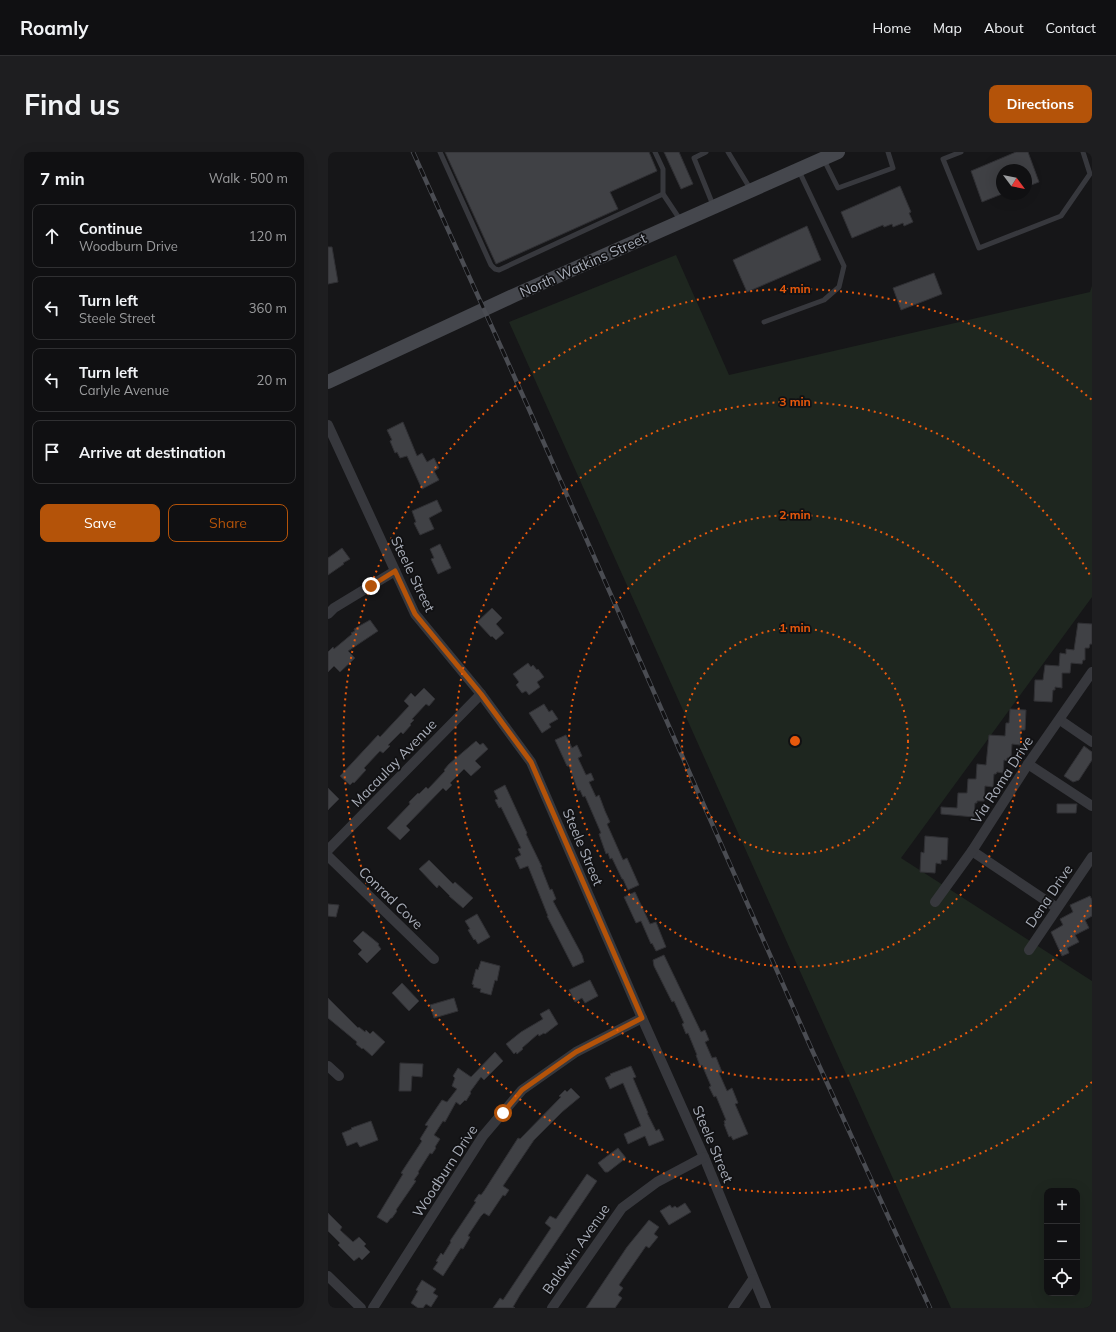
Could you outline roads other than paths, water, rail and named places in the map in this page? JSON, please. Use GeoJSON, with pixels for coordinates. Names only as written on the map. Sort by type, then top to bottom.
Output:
{"type":"FeatureCollection","features":[{"type":"Feature","properties":{"kind":"main road","name":"North Watkins Street"},"geometry":{"type":"LineString","coordinates":[[328,382],[515,295],[838,152]]}},
{"type":"Feature","properties":{"kind":"street","name":"Steele Street"},"geometry":{"type":"LineString","coordinates":[[328,425],[415,614],[481,694],[531,762],[704,1157],[766,1308]]}},
{"type":"Feature","properties":{"kind":"street"},"geometry":{"type":"LineString","coordinates":[[328,614],[334,608],[395,571]]}},
{"type":"Feature","properties":{"kind":"street","name":"Via Roma Drive"},"geometry":{"type":"LineString","coordinates":[[935,902],[972,851],[1028,764],[1092,672]]}},
{"type":"Feature","properties":{"kind":"street","name":"Macaulay Avenue"},"geometry":{"type":"LineString","coordinates":[[328,850],[481,694]]}},
{"type":"Feature","properties":{"kind":"street"},"geometry":{"type":"LineString","coordinates":[[1060,720],[1092,742]]}},
{"type":"Feature","properties":{"kind":"street"},"geometry":{"type":"LineString","coordinates":[[1028,764],[1092,806]]}},
{"type":"Feature","properties":{"kind":"street"},"geometry":{"type":"LineString","coordinates":[[972,851],[1057,908]]}},
{"type":"Feature","properties":{"kind":"street","name":"Conrad Cove"},"geometry":{"type":"LineString","coordinates":[[328,856],[434,959]]}},
{"type":"Feature","properties":{"kind":"street","name":"Dena Drive"},"geometry":{"type":"LineString","coordinates":[[1029,950],[1092,857]]}},
{"type":"Feature","properties":{"kind":"street","name":"Woodburn Drive"},"geometry":{"type":"LineString","coordinates":[[373,1308],[483,1136],[522,1090],[576,1052],[642,1018]]}},
{"type":"Feature","properties":{"kind":"street"},"geometry":{"type":"LineString","coordinates":[[328,1066],[339,1076]]}},
{"type":"Feature","properties":{"kind":"street","name":"Baldwin Avenue"},"geometry":{"type":"LineString","coordinates":[[552,1308],[622,1208],[657,1182],[704,1157]]}},
{"type":"Feature","properties":{"kind":"street"},"geometry":{"type":"LineString","coordinates":[[328,1276],[361,1308]]}},
{"type":"Feature","properties":{"kind":"street"},"geometry":{"type":"LineString","coordinates":[[733,1308],[753,1279]]}},
{"type":"Feature","properties":{"kind":"lane"},"geometry":{"type":"LineString","coordinates":[[440,152],[492,265],[494,269],[499,270],[663,194]]}},
{"type":"Feature","properties":{"kind":"lane"},"geometry":{"type":"LineString","coordinates":[[655,152],[663,169],[663,194],[682,221]]}},
{"type":"Feature","properties":{"kind":"lane"},"geometry":{"type":"LineString","coordinates":[[706,152],[694,158],[714,207]]}},
{"type":"Feature","properties":{"kind":"lane"},"geometry":{"type":"LineString","coordinates":[[728,152],[752,190]]}},
{"type":"Feature","properties":{"kind":"lane"},"geometry":{"type":"LineString","coordinates":[[823,159],[838,188],[893,168],[888,152]]}},
{"type":"Feature","properties":{"kind":"lane"},"geometry":{"type":"LineString","coordinates":[[961,152],[943,159],[979,248],[1060,216],[1090,174],[1083,152]]}},
{"type":"Feature","properties":{"kind":"lane"},"geometry":{"type":"LineString","coordinates":[[764,322],[824,300],[839,287],[844,266],[798,170]]}},
{"type":"Feature","properties":{"kind":"railway"},"geometry":{"type":"LineString","coordinates":[[413,152],[528,407],[812,1050],[930,1308]]}}]}
